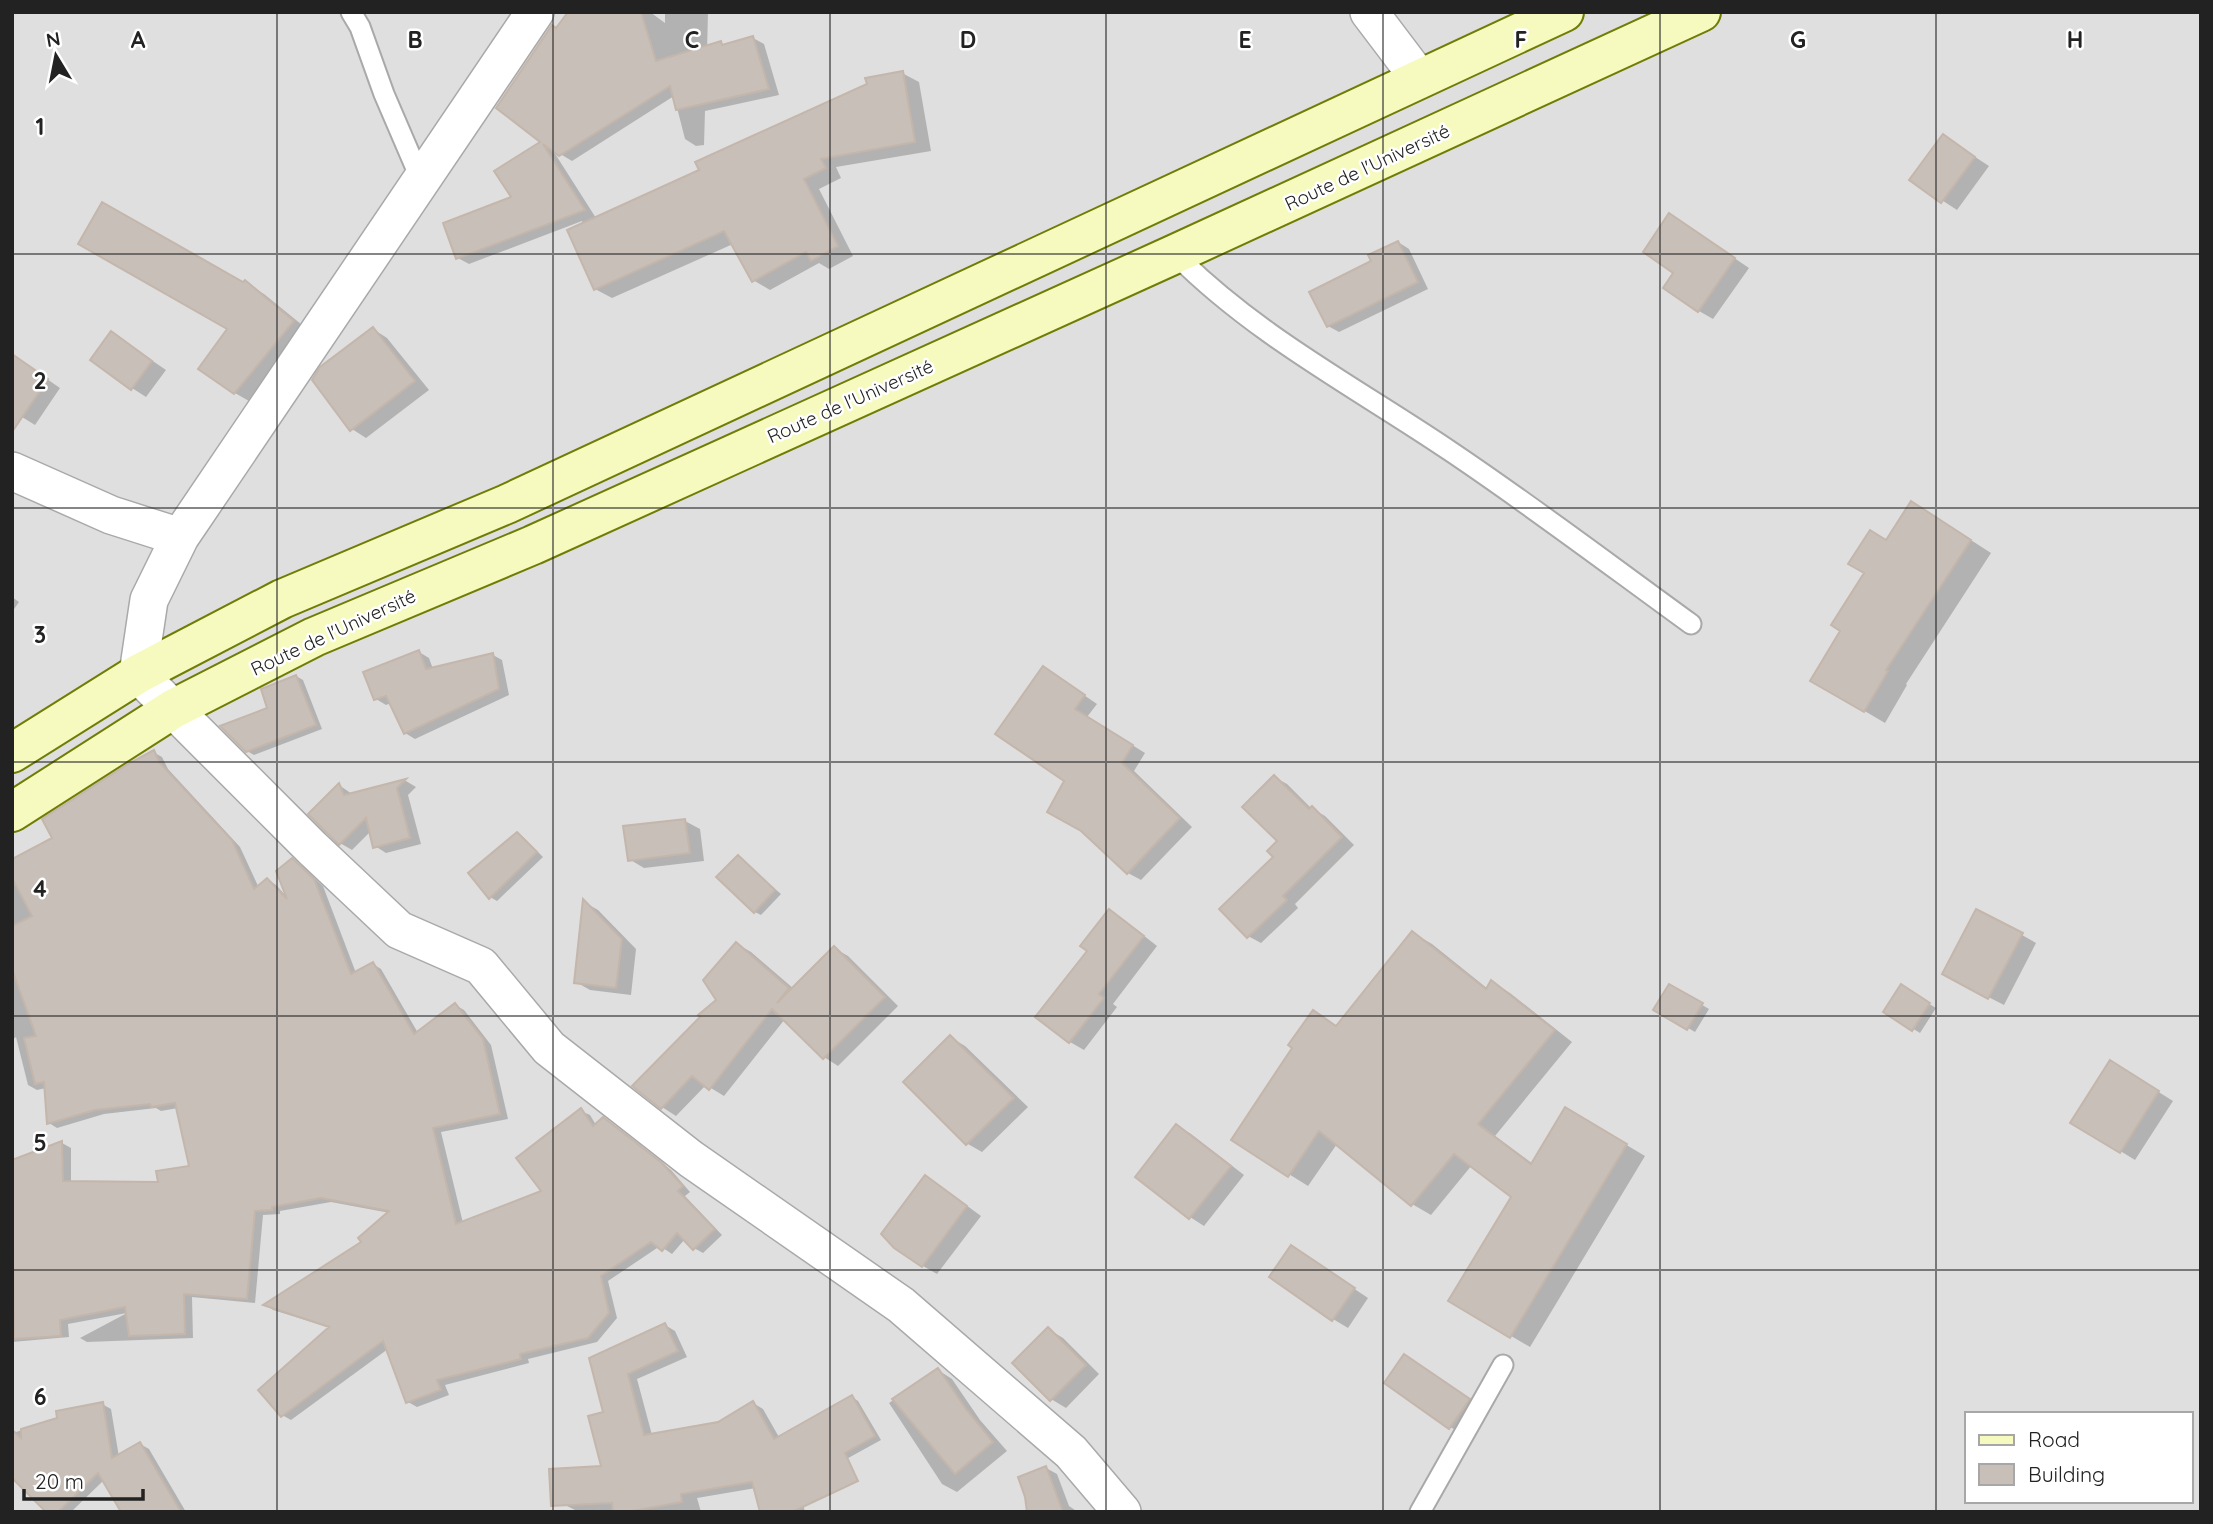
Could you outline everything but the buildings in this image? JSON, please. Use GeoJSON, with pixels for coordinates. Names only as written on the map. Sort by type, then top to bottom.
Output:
{"type":"FeatureCollection","features":[{"type":"Feature","properties":{"kind":"main road"},"geometry":{"type":"LineString","coordinates":[[12,752],[138,674],[282,599],[508,504],[1564,12]]}},
{"type":"Feature","properties":{"kind":"main road","name":"Route de l'Université"},"geometry":{"type":"LineString","coordinates":[[12,812],[173,709],[314,637],[533,545],[1701,12]]}},
{"type":"Feature","properties":{"kind":"main road"},"geometry":{"type":"LineString","coordinates":[[508,504],[533,545]]}},
{"type":"Feature","properties":{"kind":"street"},"geometry":{"type":"LineString","coordinates":[[535,12],[180,537],[149,600],[138,674],[312,848],[399,930],[481,966],[549,1048],[691,1159],[901,1305],[1071,1452],[1122,1512]]}},
{"type":"Feature","properties":{"kind":"street"},"geometry":{"type":"LineString","coordinates":[[1369,12],[1419,78]]}},
{"type":"Feature","properties":{"kind":"street"},"geometry":{"type":"LineString","coordinates":[[12,471],[111,514],[180,537]]}},
{"type":"Feature","properties":{"kind":"lane"},"geometry":{"type":"LineString","coordinates":[[351,12],[421,180]]}},
{"type":"Feature","properties":{"kind":"lane"},"geometry":{"type":"LineString","coordinates":[[1175,254],[1200,279],[1300,355],[1451,451],[1691,624]]}},
{"type":"Feature","properties":{"kind":"lane"},"geometry":{"type":"LineString","coordinates":[[1420,1512],[1503,1365]]}},
{"type":"Feature","properties":{"kind":"shaded area"},"geometry":{"type":"Polygon","coordinates":[[[12,12],[2201,12],[2201,1512],[12,1512],[12,12]]]}}]}
